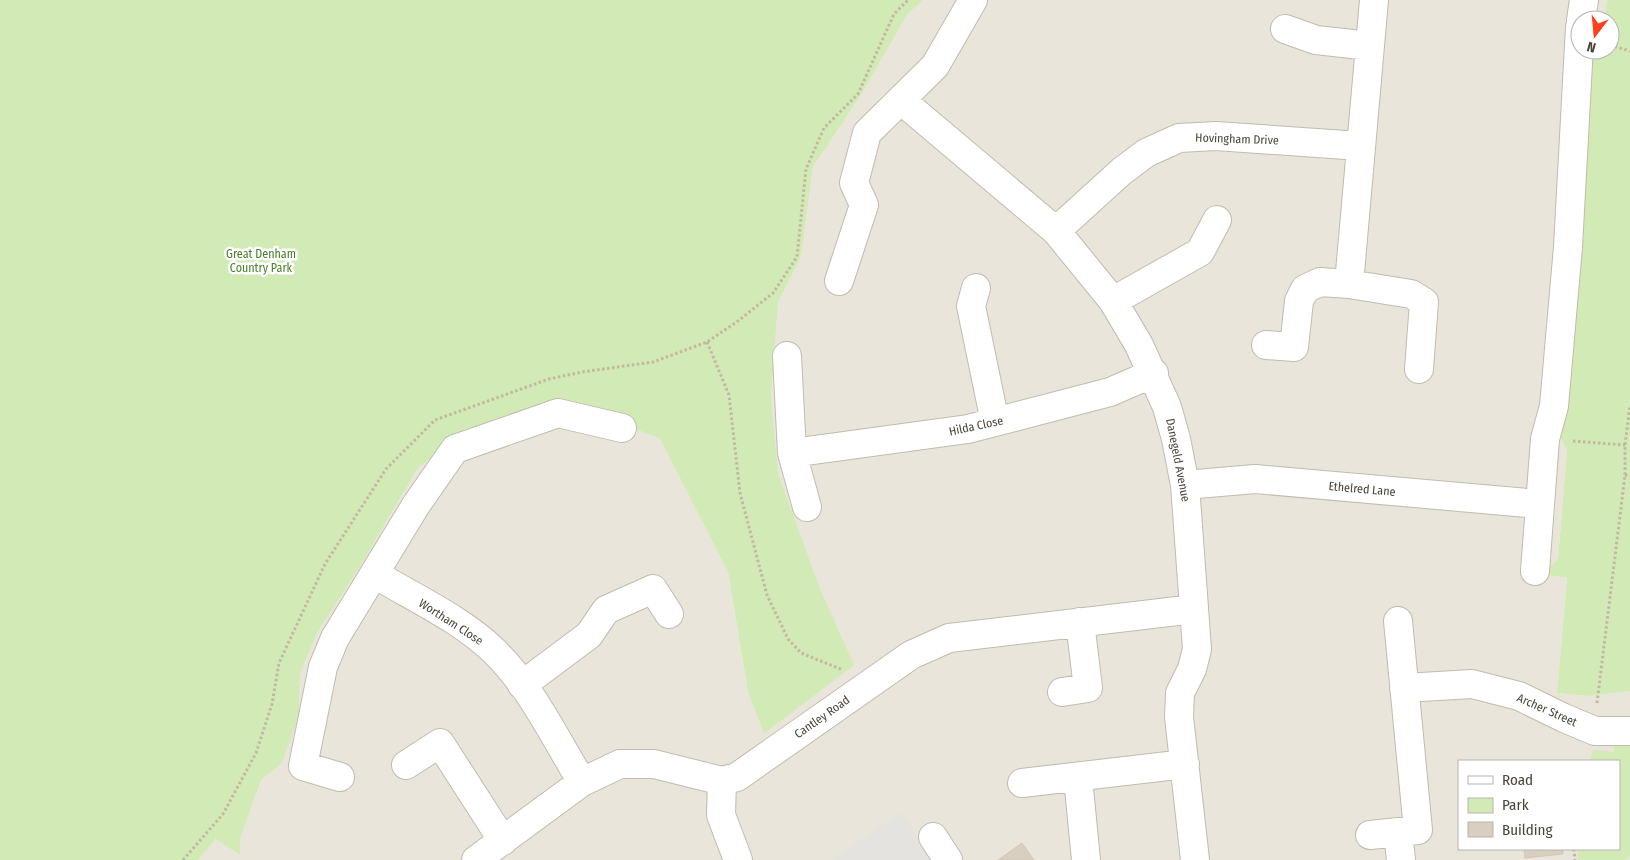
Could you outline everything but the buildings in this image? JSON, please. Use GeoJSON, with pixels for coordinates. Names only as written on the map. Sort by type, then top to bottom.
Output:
{"type":"FeatureCollection","features":[{"type":"Feature","properties":{"kind":"street"},"geometry":{"type":"LineString","coordinates":[[839,281],[864,205],[854,183],[867,133],[902,101],[935,66],[973,0]]}},
{"type":"Feature","properties":{"kind":"street"},"geometry":{"type":"LineString","coordinates":[[1349,284],[1374,0]]}},
{"type":"Feature","properties":{"kind":"street"},"geometry":{"type":"LineString","coordinates":[[1285,29],[1316,40],[1370,46]]}},
{"type":"Feature","properties":{"kind":"street"},"geometry":{"type":"LineString","coordinates":[[1535,571],[1545,439],[1554,406],[1567,256],[1580,60]]}},
{"type":"Feature","properties":{"kind":"street","name":"Danegeld Avenue"},"geometry":{"type":"LineString","coordinates":[[902,101],[1056,232],[1113,301],[1154,374],[1167,407],[1176,439],[1185,485],[1197,649],[1192,669],[1180,693],[1179,717],[1195,860]]}},
{"type":"Feature","properties":{"kind":"street","name":"Hovingham Drive"},"geometry":{"type":"LineString","coordinates":[[1056,232],[1122,171],[1146,153],[1179,138],[1216,136],[1360,146]]}},
{"type":"Feature","properties":{"kind":"street"},"geometry":{"type":"LineString","coordinates":[[1113,301],[1200,252],[1217,220]]}},
{"type":"Feature","properties":{"kind":"street"},"geometry":{"type":"LineString","coordinates":[[1266,345],[1294,347],[1299,301],[1305,289],[1320,282],[1349,284],[1411,294],[1424,302],[1419,369]]}},
{"type":"Feature","properties":{"kind":"street"},"geometry":{"type":"LineString","coordinates":[[976,288],[971,306],[982,351],[985,379],[995,422]]}},
{"type":"Feature","properties":{"kind":"street"},"geometry":{"type":"LineString","coordinates":[[787,356],[787,392],[792,453],[807,507]]}},
{"type":"Feature","properties":{"kind":"street","name":"Hilda Close"},"geometry":{"type":"LineString","coordinates":[[792,453],[968,429],[1110,392],[1154,374]]}},
{"type":"Feature","properties":{"kind":"street"},"geometry":{"type":"LineString","coordinates":[[340,777],[303,766],[323,668],[335,638],[416,505],[455,449],[558,413],[622,428]]}},
{"type":"Feature","properties":{"kind":"street","name":"Ethelred Lane"},"geometry":{"type":"LineString","coordinates":[[1185,485],[1255,479],[1539,504]]}},
{"type":"Feature","properties":{"kind":"street","name":"Wortham Close"},"geometry":{"type":"LineString","coordinates":[[375,574],[458,624],[494,651],[522,685],[582,782]]}},
{"type":"Feature","properties":{"kind":"street"},"geometry":{"type":"LineString","coordinates":[[522,685],[589,635],[606,610],[653,589],[669,614]]}},
{"type":"Feature","properties":{"kind":"street","name":"Cantley Road"},"geometry":{"type":"LineString","coordinates":[[722,781],[737,777],[911,655],[949,638],[1194,609]]}},
{"type":"Feature","properties":{"kind":"street"},"geometry":{"type":"LineString","coordinates":[[1370,835],[1418,830],[1398,621]]}},
{"type":"Feature","properties":{"kind":"street"},"geometry":{"type":"LineString","coordinates":[[1062,692],[1088,688],[1080,622]]}},
{"type":"Feature","properties":{"kind":"street","name":"Archer Street"},"geometry":{"type":"LineString","coordinates":[[1404,688],[1472,684],[1519,696],[1564,718],[1595,730],[1630,731]]}},
{"type":"Feature","properties":{"kind":"street"},"geometry":{"type":"LineString","coordinates":[[406,765],[440,743],[503,841]]}},
{"type":"Feature","properties":{"kind":"street"},"geometry":{"type":"LineString","coordinates":[[476,860],[582,782],[620,764],[654,764],[722,781],[720,815],[738,860]]}},
{"type":"Feature","properties":{"kind":"street"},"geometry":{"type":"LineString","coordinates":[[1022,783],[1078,778],[1093,773],[1185,764]]}},
{"type":"Feature","properties":{"kind":"street"},"geometry":{"type":"LineString","coordinates":[[1078,778],[1086,860]]}},
{"type":"Feature","properties":{"kind":"street"},"geometry":{"type":"LineString","coordinates":[[1398,832],[1401,860]]}},
{"type":"Feature","properties":{"kind":"street"},"geometry":{"type":"LineString","coordinates":[[933,837],[948,860]]}},
{"type":"Feature","properties":{"kind":"path"},"geometry":{"type":"LineString","coordinates":[[707,342],[729,395],[740,493],[767,595],[788,639],[801,653],[873,682]]}},
{"type":"Feature","properties":{"kind":"path"},"geometry":{"type":"LineString","coordinates":[[1595,730],[1625,475],[1625,445],[1630,405]]}},
{"type":"Feature","properties":{"kind":"path"},"geometry":{"type":"LineString","coordinates":[[1545,439],[1625,445]]}},
{"type":"Feature","properties":{"kind":"path"},"geometry":{"type":"LineString","coordinates":[[1625,475],[1630,476]]}},
{"type":"Feature","properties":{"kind":"shaded area"},"geometry":{"type":"Polygon","coordinates":[[[923,0],[1607,0],[1606,10],[1570,10],[1570,60],[1586,60],[1561,438],[1567,451],[1558,559],[1548,568],[1548,575],[1567,578],[1557,693],[1588,696],[1630,691],[1630,860],[198,860],[216,839],[240,854],[240,839],[261,780],[282,762],[299,716],[300,674],[317,633],[359,568],[418,468],[448,445],[598,414],[660,439],[728,572],[748,692],[764,734],[853,665],[821,591],[778,473],[771,399],[778,303],[801,257],[813,167],[863,92],[907,15],[923,0]]]}},
{"type":"Feature","properties":{"kind":"shaded area"},"geometry":{"type":"Polygon","coordinates":[[[901,813],[933,860],[832,860],[901,813]]]}},
{"type":"Feature","properties":{"kind":"green space","name":"Great Denham Country Park"},"geometry":{"type":"Polygon","coordinates":[[[0,0],[923,0],[907,15],[863,92],[813,167],[801,257],[778,303],[771,397],[778,473],[821,591],[854,665],[764,734],[748,692],[728,572],[660,439],[598,414],[448,445],[418,468],[359,568],[317,633],[300,674],[299,716],[282,763],[261,780],[240,839],[240,855],[216,839],[198,860],[0,860],[0,0]]]}},
{"type":"Feature","properties":{"kind":"green space"},"geometry":{"type":"Polygon","coordinates":[[[1607,0],[1630,0],[1630,691],[1588,696],[1557,693],[1567,578],[1548,575],[1548,568],[1558,559],[1567,451],[1561,438],[1586,60],[1620,60],[1620,10],[1606,10],[1607,0]]]}},
{"type":"Feature","properties":{"kind":"green space"},"geometry":{"type":"Polygon","coordinates":[[[1630,741],[1630,856],[1626,860],[1578,860],[1577,850],[1620,850],[1620,760],[1590,760],[1593,750],[1614,752],[1614,742],[1630,741]]]}}]}
